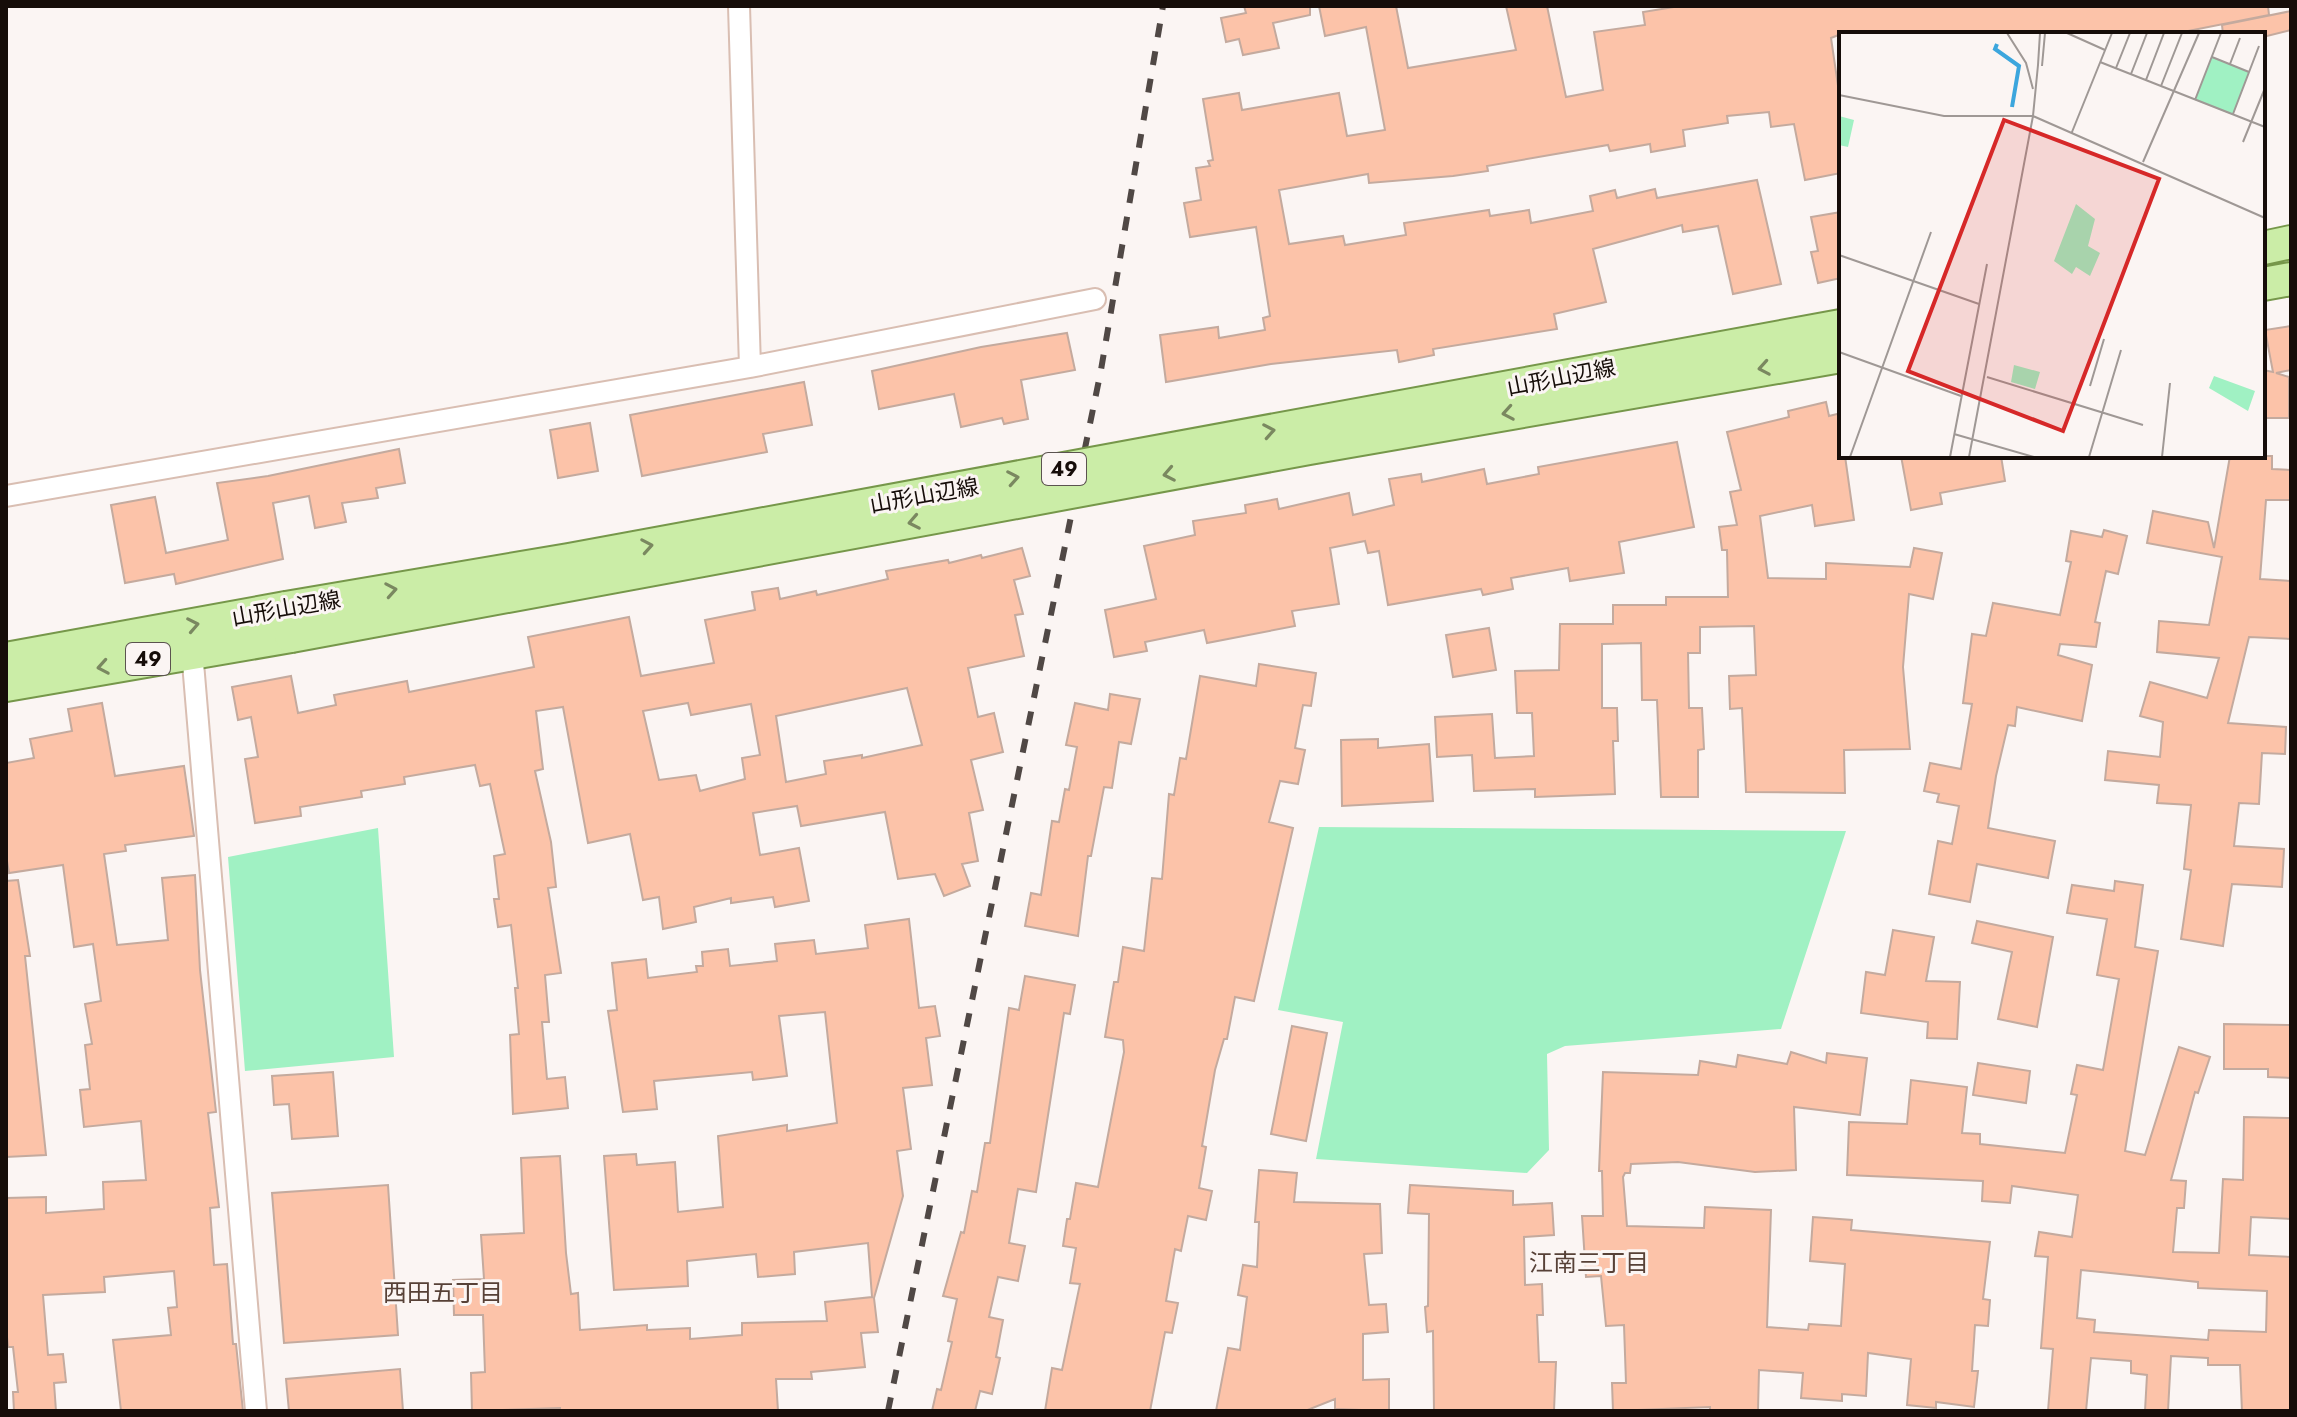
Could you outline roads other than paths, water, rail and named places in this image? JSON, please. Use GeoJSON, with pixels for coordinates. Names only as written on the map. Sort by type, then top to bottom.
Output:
{"type":"FeatureCollection","features":[{"type":"Feature","properties":{"kind":"main road"},"geometry":{"type":"LineString","coordinates":[[2265,248],[2291,242]]}},
{"type":"Feature","properties":{"kind":"main road"},"geometry":{"type":"LineString","coordinates":[[2265,284],[2291,279]]}},
{"type":"Feature","properties":{"kind":"main road","name":"山形山辺線"},"geometry":{"type":"LineString","coordinates":[[6,685],[192,651],[289,622],[584,557],[1839,326]]}},
{"type":"Feature","properties":{"kind":"main road","name":"山形山辺線"},"geometry":{"type":"LineString","coordinates":[[6,659],[289,622],[1839,356]]}},
{"type":"Feature","properties":{"kind":"street"},"geometry":{"type":"LineString","coordinates":[[739,6],[750,367]]}},
{"type":"Feature","properties":{"kind":"street"},"geometry":{"type":"LineString","coordinates":[[6,496],[750,367],[1095,299]]}},
{"type":"Feature","properties":{"kind":"street"},"geometry":{"type":"LineString","coordinates":[[192,651],[256,1411]]}},
{"type":"Feature","properties":{"kind":"railway"},"geometry":{"type":"LineString","coordinates":[[888,1411],[1101,370],[1163,6]]}},
{"type":"Feature","properties":{"kind":"district","name":"江南三丁目"},"geometry":{"type":"Point","coordinates":[1589,1263]}},
{"type":"Feature","properties":{"kind":"district","name":"西田五丁目"},"geometry":{"type":"Point","coordinates":[443,1293]}}]}
